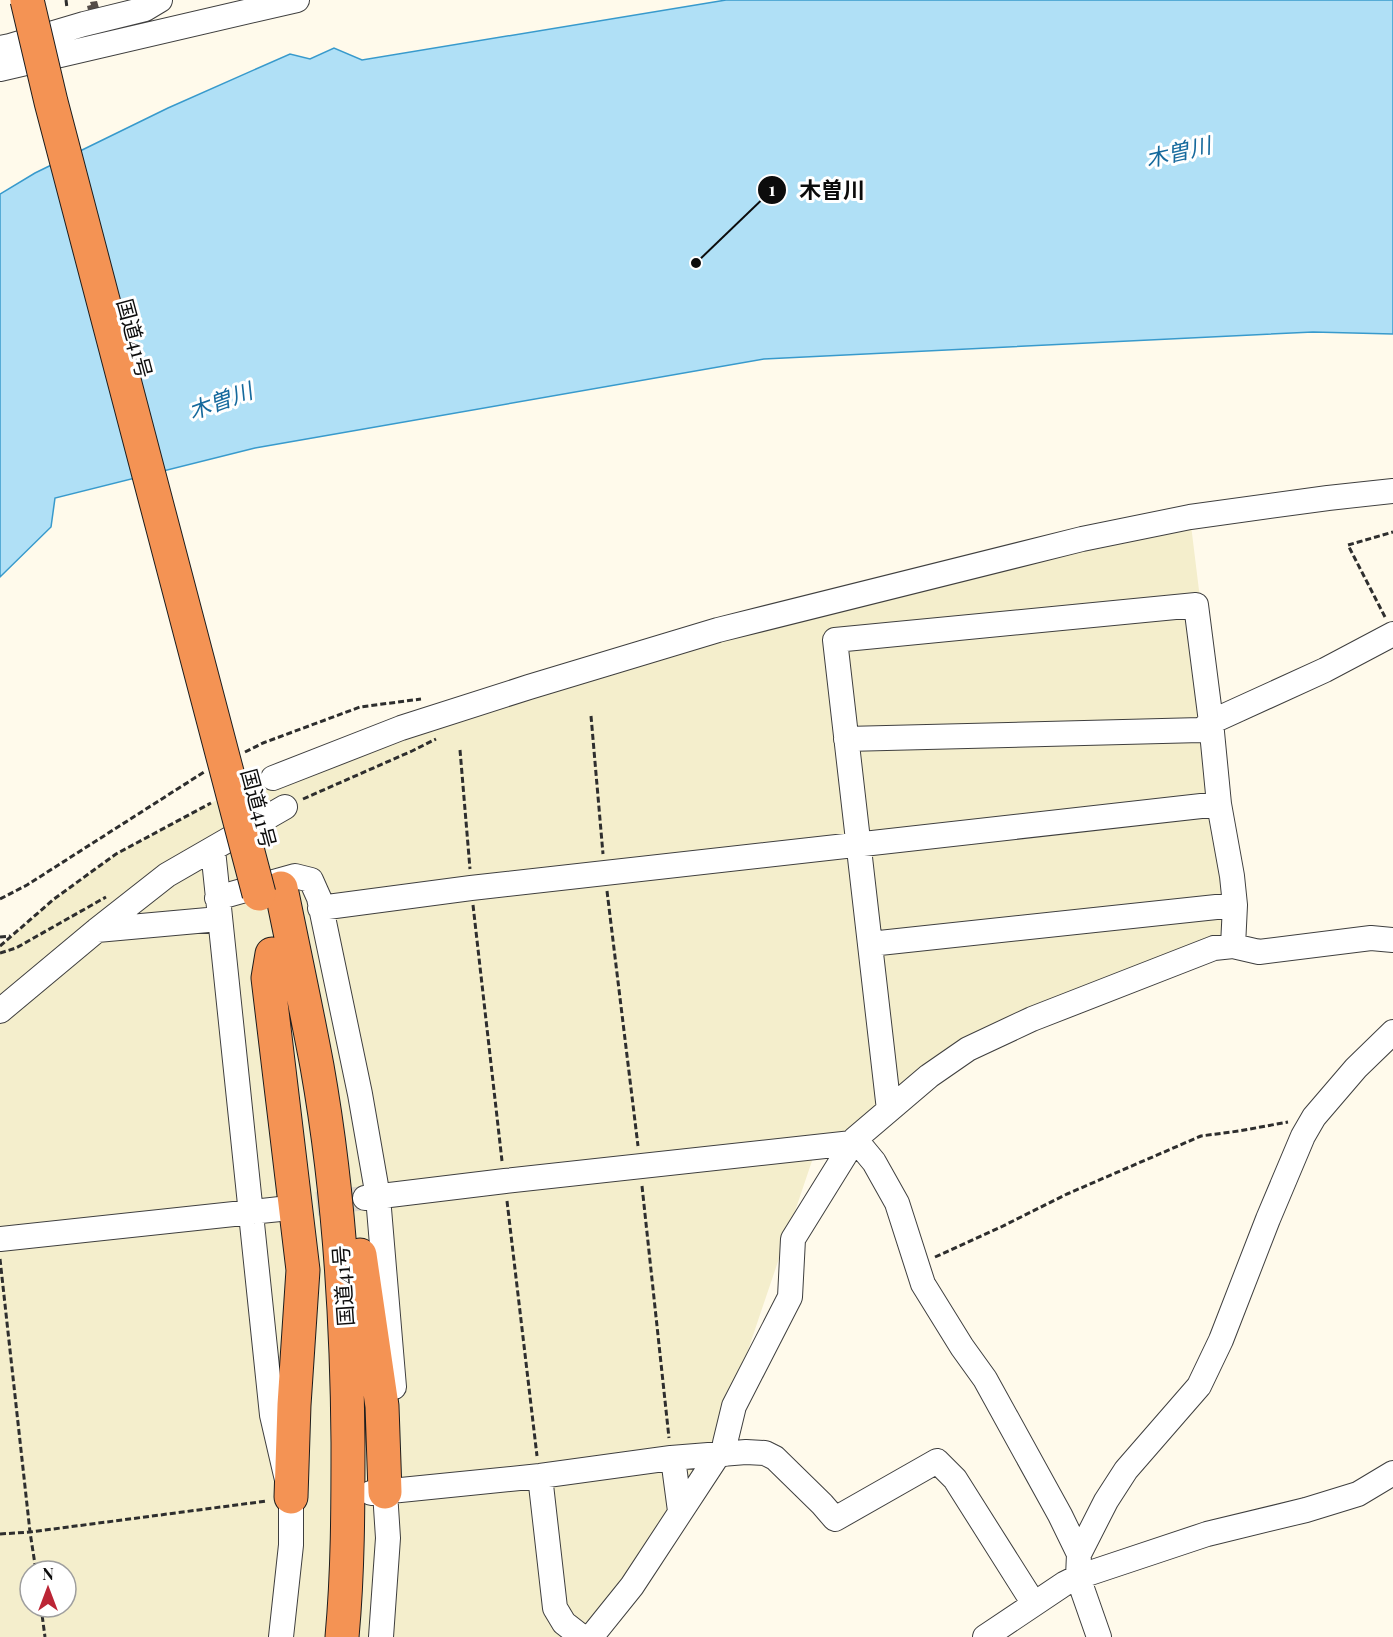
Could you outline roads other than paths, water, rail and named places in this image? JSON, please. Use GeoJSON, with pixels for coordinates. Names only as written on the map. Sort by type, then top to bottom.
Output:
{"type":"FeatureCollection","features":[{"type":"Feature","properties":{"kind":"highway"},"geometry":{"type":"LineString","coordinates":[[14,0],[51,102]]}},
{"type":"Feature","properties":{"kind":"highway","name":"国道41号"},"geometry":{"type":"LineString","coordinates":[[27,0],[51,102],[317,1067],[333,1182],[344,1303],[348,1515],[342,1637]]}},
{"type":"Feature","properties":{"kind":"highway","name":"国道41号"},"geometry":{"type":"LineString","coordinates":[[54,3],[64,63],[270,891],[272,954],[308,1161],[320,1282],[325,1398],[325,1514],[323,1602],[319,1637]]}},
{"type":"Feature","properties":{"kind":"highway"},"geometry":{"type":"LineString","coordinates":[[272,954],[268,978],[303,1270],[294,1405],[291,1497]]}},
{"type":"Feature","properties":{"kind":"highway"},"geometry":{"type":"LineString","coordinates":[[317,1067],[336,1111],[350,1187],[382,1406],[383,1435],[378,1492]]}},
{"type":"Feature","properties":{"kind":"street"},"geometry":{"type":"LineString","coordinates":[[0,48],[145,9],[160,0]]}},
{"type":"Feature","properties":{"kind":"street"},"geometry":{"type":"LineString","coordinates":[[0,69],[297,0]]}},
{"type":"Feature","properties":{"kind":"street"},"geometry":{"type":"LineString","coordinates":[[273,778],[401,728],[718,630],[1082,539],[1190,517],[1393,491]]}},
{"type":"Feature","properties":{"kind":"street"},"geometry":{"type":"LineString","coordinates":[[889,1110],[835,640],[1196,605],[1219,804],[1233,876],[1235,905],[1233,946]]}},
{"type":"Feature","properties":{"kind":"street"},"geometry":{"type":"LineString","coordinates":[[846,739],[1201,730],[1211,722],[1325,670],[1390,628]]}},
{"type":"Feature","properties":{"kind":"street"},"geometry":{"type":"LineString","coordinates":[[320,908],[471,888],[1219,804]]}},
{"type":"Feature","properties":{"kind":"street"},"geometry":{"type":"LineString","coordinates":[[0,1011],[167,875],[285,807]]}},
{"type":"Feature","properties":{"kind":"street"},"geometry":{"type":"LineString","coordinates":[[213,850],[272,1415],[291,1497],[291,1545],[282,1637]]}},
{"type":"Feature","properties":{"kind":"street"},"geometry":{"type":"LineString","coordinates":[[97,930],[218,908],[295,876],[311,880],[319,898],[360,1094],[395,1401],[383,1435]]}},
{"type":"Feature","properties":{"kind":"street"},"geometry":{"type":"LineString","coordinates":[[870,944],[1235,905]]}},
{"type":"Feature","properties":{"kind":"street"},"geometry":{"type":"LineString","coordinates":[[591,1637],[632,1586],[680,1511],[721,1454],[734,1406],[790,1297],[793,1239],[854,1141],[889,1110],[929,1076],[968,1049],[1032,1019],[1214,948],[1233,946],[1259,952],[1371,938],[1393,940]]}},
{"type":"Feature","properties":{"kind":"street"},"geometry":{"type":"LineString","coordinates":[[985,1637],[1064,1584],[1078,1565],[1106,1501],[1126,1470],[1199,1386],[1221,1340],[1303,1136],[1314,1117],[1356,1068],[1393,1032]]}},
{"type":"Feature","properties":{"kind":"street"},"geometry":{"type":"LineString","coordinates":[[372,1198],[854,1141]]}},
{"type":"Feature","properties":{"kind":"street"},"geometry":{"type":"LineString","coordinates":[[854,1141],[874,1162],[897,1203],[923,1284],[962,1347],[985,1378],[1060,1515],[1078,1565],[1099,1637]]}},
{"type":"Feature","properties":{"kind":"street"},"geometry":{"type":"LineString","coordinates":[[0,1239],[280,1209]]}},
{"type":"Feature","properties":{"kind":"street"},"geometry":{"type":"LineString","coordinates":[[381,1637],[388,1538],[378,1492],[540,1476],[671,1458],[746,1452],[765,1454],[775,1458],[835,1519],[937,1461],[955,1479],[1034,1604]]}},
{"type":"Feature","properties":{"kind":"street"},"geometry":{"type":"LineString","coordinates":[[671,1458],[680,1511]]}},
{"type":"Feature","properties":{"kind":"street"},"geometry":{"type":"LineString","coordinates":[[1078,1565],[1306,1510],[1358,1494],[1393,1473]]}},
{"type":"Feature","properties":{"kind":"street"},"geometry":{"type":"LineString","coordinates":[[540,1476],[555,1608],[564,1623],[582,1637]]}},
{"type":"Feature","properties":{"kind":"water","name":"木曽川"},"geometry":{"type":"Polygon","coordinates":[[[726,0],[1393,0],[1393,334],[1313,332],[764,359],[255,448],[55,498],[51,527],[0,577],[0,194],[35,173],[168,108],[290,54],[310,59],[334,48],[362,60],[726,0]]]}},
{"type":"Feature","properties":{"kind":"tunnel"},"geometry":{"type":"LineString","coordinates":[[281,1208],[365,1198]]}},
{"type":"Feature","properties":{"kind":"place","name":"木曽川"},"geometry":{"type":"Point","coordinates":[696,263]}}]}
